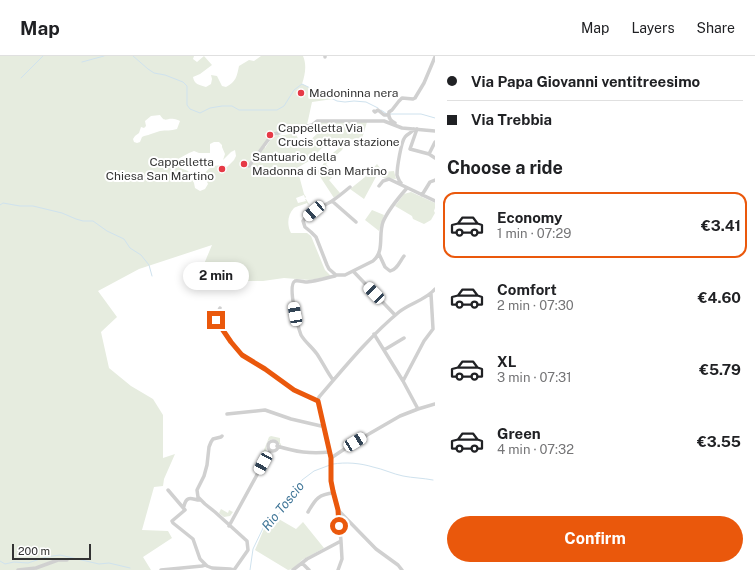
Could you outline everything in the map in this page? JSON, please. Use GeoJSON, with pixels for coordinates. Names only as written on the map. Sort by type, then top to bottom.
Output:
{"type":"FeatureCollection","features":[{"type":"Feature","properties":{"kind":"street"},"geometry":{"type":"LineString","coordinates":[[374,111],[375,112],[378,110],[384,115],[388,114],[402,98],[415,98],[424,83],[435,57]]}},
{"type":"Feature","properties":{"kind":"street"},"geometry":{"type":"LineString","coordinates":[[388,114],[392,121],[400,126]]}},
{"type":"Feature","properties":{"kind":"street"},"geometry":{"type":"LineString","coordinates":[[249,166],[274,134],[312,125],[317,121],[384,121],[402,128],[435,131]]}},
{"type":"Feature","properties":{"kind":"street"},"geometry":{"type":"LineString","coordinates":[[416,129],[410,148],[435,158]]}},
{"type":"Feature","properties":{"kind":"street"},"geometry":{"type":"LineString","coordinates":[[401,184],[398,179],[397,168],[403,140],[416,129]]}},
{"type":"Feature","properties":{"kind":"street"},"geometry":{"type":"LineString","coordinates":[[428,154],[435,142]]}},
{"type":"Feature","properties":{"kind":"street"},"geometry":{"type":"LineString","coordinates":[[379,186],[386,179],[394,181],[435,201]]}},
{"type":"Feature","properties":{"kind":"street"},"geometry":{"type":"LineString","coordinates":[[394,181],[398,179]]}},
{"type":"Feature","properties":{"kind":"street"},"geometry":{"type":"LineString","coordinates":[[422,195],[430,182],[435,180]]}},
{"type":"Feature","properties":{"kind":"street"},"geometry":{"type":"LineString","coordinates":[[336,275],[326,265],[316,237],[304,227],[303,224],[304,220],[314,211],[332,201],[350,187]]}},
{"type":"Feature","properties":{"kind":"street"},"geometry":{"type":"LineString","coordinates":[[333,380],[317,354],[301,334],[295,314],[292,287],[293,282],[307,282],[336,275],[345,275],[373,261],[379,254],[381,248],[382,224],[406,188]]}},
{"type":"Feature","properties":{"kind":"street"},"geometry":{"type":"LineString","coordinates":[[332,201],[356,222]]}},
{"type":"Feature","properties":{"kind":"street"},"geometry":{"type":"LineString","coordinates":[[379,254],[385,267],[390,271],[396,268],[404,256]]}},
{"type":"Feature","properties":{"kind":"street"},"geometry":{"type":"LineString","coordinates":[[353,271],[395,315]]}},
{"type":"Feature","properties":{"kind":"street"},"geometry":{"type":"LineString","coordinates":[[338,570],[342,559],[338,510],[331,481],[331,458],[318,401],[319,397],[374,334],[400,311],[431,294],[435,289]]}},
{"type":"Feature","properties":{"kind":"street"},"geometry":{"type":"LineString","coordinates":[[403,381],[424,341],[433,329],[434,316],[431,294]]}},
{"type":"Feature","properties":{"kind":"street"},"geometry":{"type":"LineString","coordinates":[[220,308],[216,320],[242,355],[265,369],[294,390],[318,401]]}},
{"type":"Feature","properties":{"kind":"street"},"geometry":{"type":"LineString","coordinates":[[374,334],[403,381],[418,409]]}},
{"type":"Feature","properties":{"kind":"street"},"geometry":{"type":"LineString","coordinates":[[384,350],[404,338]]}},
{"type":"Feature","properties":{"kind":"street"},"geometry":{"type":"LineString","coordinates":[[331,458],[400,416],[435,404]]}},
{"type":"Feature","properties":{"kind":"street"},"geometry":{"type":"LineString","coordinates":[[227,414],[265,410],[291,419],[321,426],[323,425]]}},
{"type":"Feature","properties":{"kind":"street"},"geometry":{"type":"LineString","coordinates":[[168,490],[185,510],[172,521],[193,538],[200,559],[205,565],[212,568],[234,570],[248,550],[247,541],[198,497],[197,490],[204,476],[211,442],[213,439],[222,436]]}},
{"type":"Feature","properties":{"kind":"street"},"geometry":{"type":"LineString","coordinates":[[229,526],[270,451],[268,446],[270,442],[273,441],[278,446],[303,453],[330,452]]}},
{"type":"Feature","properties":{"kind":"street"},"geometry":{"type":"LineString","coordinates":[[270,451],[276,450],[278,446]]}},
{"type":"Feature","properties":{"kind":"street"},"geometry":{"type":"LineString","coordinates":[[308,512],[316,499],[327,494],[334,493]]}},
{"type":"Feature","properties":{"kind":"street"},"geometry":{"type":"LineString","coordinates":[[184,506],[188,499],[193,498],[198,501],[201,500]]}},
{"type":"Feature","properties":{"kind":"street"},"geometry":{"type":"LineString","coordinates":[[338,510],[376,548],[401,569]]}},
{"type":"Feature","properties":{"kind":"street"},"geometry":{"type":"LineString","coordinates":[[293,570],[307,559],[341,541]]}},
{"type":"Feature","properties":{"kind":"street"},"geometry":{"type":"LineString","coordinates":[[18,570],[36,568],[58,560],[66,560]]}},
{"type":"Feature","properties":{"kind":"street"},"geometry":{"type":"LineString","coordinates":[[302,563],[309,570]]}},
{"type":"Feature","properties":{"kind":"street"},"geometry":{"type":"LineString","coordinates":[[161,570],[205,565]]}},
{"type":"Feature","properties":{"kind":"shaded area"},"geometry":{"type":"Polygon","coordinates":[[[0,56],[194,56],[193,59],[197,62],[204,56],[212,65],[200,74],[193,77],[194,81],[199,85],[206,87],[211,84],[211,75],[217,76],[222,86],[226,87],[236,78],[239,66],[249,60],[254,61],[261,56],[303,56],[305,70],[302,84],[333,99],[312,102],[307,125],[273,134],[267,140],[265,148],[277,135],[280,134],[279,136],[295,133],[303,147],[320,131],[318,122],[367,122],[361,142],[347,138],[342,150],[326,164],[335,175],[329,180],[340,193],[334,198],[317,172],[328,157],[339,148],[330,140],[309,161],[297,168],[306,197],[305,198],[304,195],[296,198],[298,203],[306,201],[306,199],[309,204],[308,205],[307,203],[294,208],[290,214],[288,224],[291,233],[307,233],[311,236],[325,270],[331,276],[310,280],[284,278],[263,281],[242,281],[237,287],[231,286],[222,279],[210,264],[204,264],[212,245],[139,269],[98,291],[117,317],[101,332],[109,368],[131,386],[153,399],[163,415],[163,458],[175,454],[164,479],[163,486],[154,487],[142,530],[168,531],[172,538],[143,557],[151,570],[0,570],[0,56]],[[160,115],[151,116],[145,121],[146,126],[144,128],[141,127],[139,133],[133,139],[134,142],[140,142],[143,136],[160,131],[177,129],[180,121],[175,119],[165,120],[160,115]],[[219,142],[210,144],[210,153],[199,153],[194,151],[178,159],[176,164],[180,168],[188,171],[195,188],[200,191],[205,189],[208,184],[204,175],[211,167],[227,167],[236,156],[235,150],[223,160],[225,154],[222,145],[219,142]]]}},
{"type":"Feature","properties":{"kind":"shaded area"},"geometry":{"type":"Polygon","coordinates":[[[377,164],[383,172],[394,171],[396,179],[384,178],[377,175],[364,199],[350,189],[365,177],[377,164]]]}},
{"type":"Feature","properties":{"kind":"shaded area"},"geometry":{"type":"Polygon","coordinates":[[[411,192],[435,203],[435,213],[431,220],[424,224],[413,219],[412,216],[395,206],[404,194],[411,192]]]}},
{"type":"Feature","properties":{"kind":"shaded area"},"geometry":{"type":"Polygon","coordinates":[[[372,210],[384,215],[379,231],[365,220],[372,210]]]}},
{"type":"Feature","properties":{"kind":"shaded area"},"geometry":{"type":"Polygon","coordinates":[[[269,437],[280,438],[281,446],[274,440],[270,440],[268,441],[265,456],[262,455],[269,437]]]}},
{"type":"Feature","properties":{"kind":"shaded area"},"geometry":{"type":"Polygon","coordinates":[[[221,509],[228,513],[229,510],[233,512],[230,516],[224,517],[219,513],[221,509]]]}},
{"type":"Feature","properties":{"kind":"shaded area"},"geometry":{"type":"Polygon","coordinates":[[[277,518],[296,529],[303,522],[324,548],[302,560],[293,569],[288,570],[255,550],[264,529],[277,518]]]}},
{"type":"Feature","properties":{"kind":"waterway"},"geometry":{"type":"LineString","coordinates":[[21,78],[43,56]]}},
{"type":"Feature","properties":{"kind":"waterway"},"geometry":{"type":"LineString","coordinates":[[82,62],[104,56]]}},
{"type":"Feature","properties":{"kind":"waterway"},"geometry":{"type":"LineString","coordinates":[[133,56],[154,73],[165,75],[183,82],[187,86],[187,105],[190,109],[200,113],[210,108],[222,106],[232,106],[239,110],[277,110],[284,106],[294,90],[302,84],[337,101],[366,102],[378,108]]}},
{"type":"Feature","properties":{"kind":"waterway"},"geometry":{"type":"LineString","coordinates":[[381,110],[387,114]]}},
{"type":"Feature","properties":{"kind":"waterway"},"geometry":{"type":"LineString","coordinates":[[390,114],[421,114],[435,118]]}},
{"type":"Feature","properties":{"kind":"waterway"},"geometry":{"type":"LineString","coordinates":[[0,205],[3,203],[20,206],[33,206],[62,213],[83,221],[93,221],[107,231],[124,239],[130,248],[141,255],[149,265],[152,276]]}},
{"type":"Feature","properties":{"kind":"waterway","name":"Rio Toscio"},"geometry":{"type":"LineString","coordinates":[[333,464],[348,463],[363,465],[403,476],[433,480]]}},
{"type":"Feature","properties":{"kind":"waterway","name":"Rio Toscio"},"geometry":{"type":"LineString","coordinates":[[250,570],[253,549],[264,526],[276,517],[288,503],[302,480],[314,471],[330,465]]}},
{"type":"Feature","properties":{"kind":"waterway"},"geometry":{"type":"LineString","coordinates":[[0,561],[5,564],[14,562],[28,563],[46,557],[60,555],[99,564],[109,563],[130,568]]}},
{"type":"Feature","properties":{"kind":"place","name":"Madoninna nera"},"geometry":{"type":"Point","coordinates":[301,93]}},
{"type":"Feature","properties":{"kind":"place","name":"Cappelletta Via Crucis ottava stazione"},"geometry":{"type":"Point","coordinates":[270,135]}},
{"type":"Feature","properties":{"kind":"place","name":"Santuario della Madonna di San Martino"},"geometry":{"type":"Point","coordinates":[244,164]}},
{"type":"Feature","properties":{"kind":"place","name":"Cappelletta Chiesa San Martino"},"geometry":{"type":"Point","coordinates":[222,169]}},
{"type":"Feature","properties":{"kind":"route"},"geometry":{"type":"LineString","coordinates":[[216,320],[242,355],[265,369],[294,390],[318,401],[331,458],[331,481],[338,510],[339,526]]}}]}
